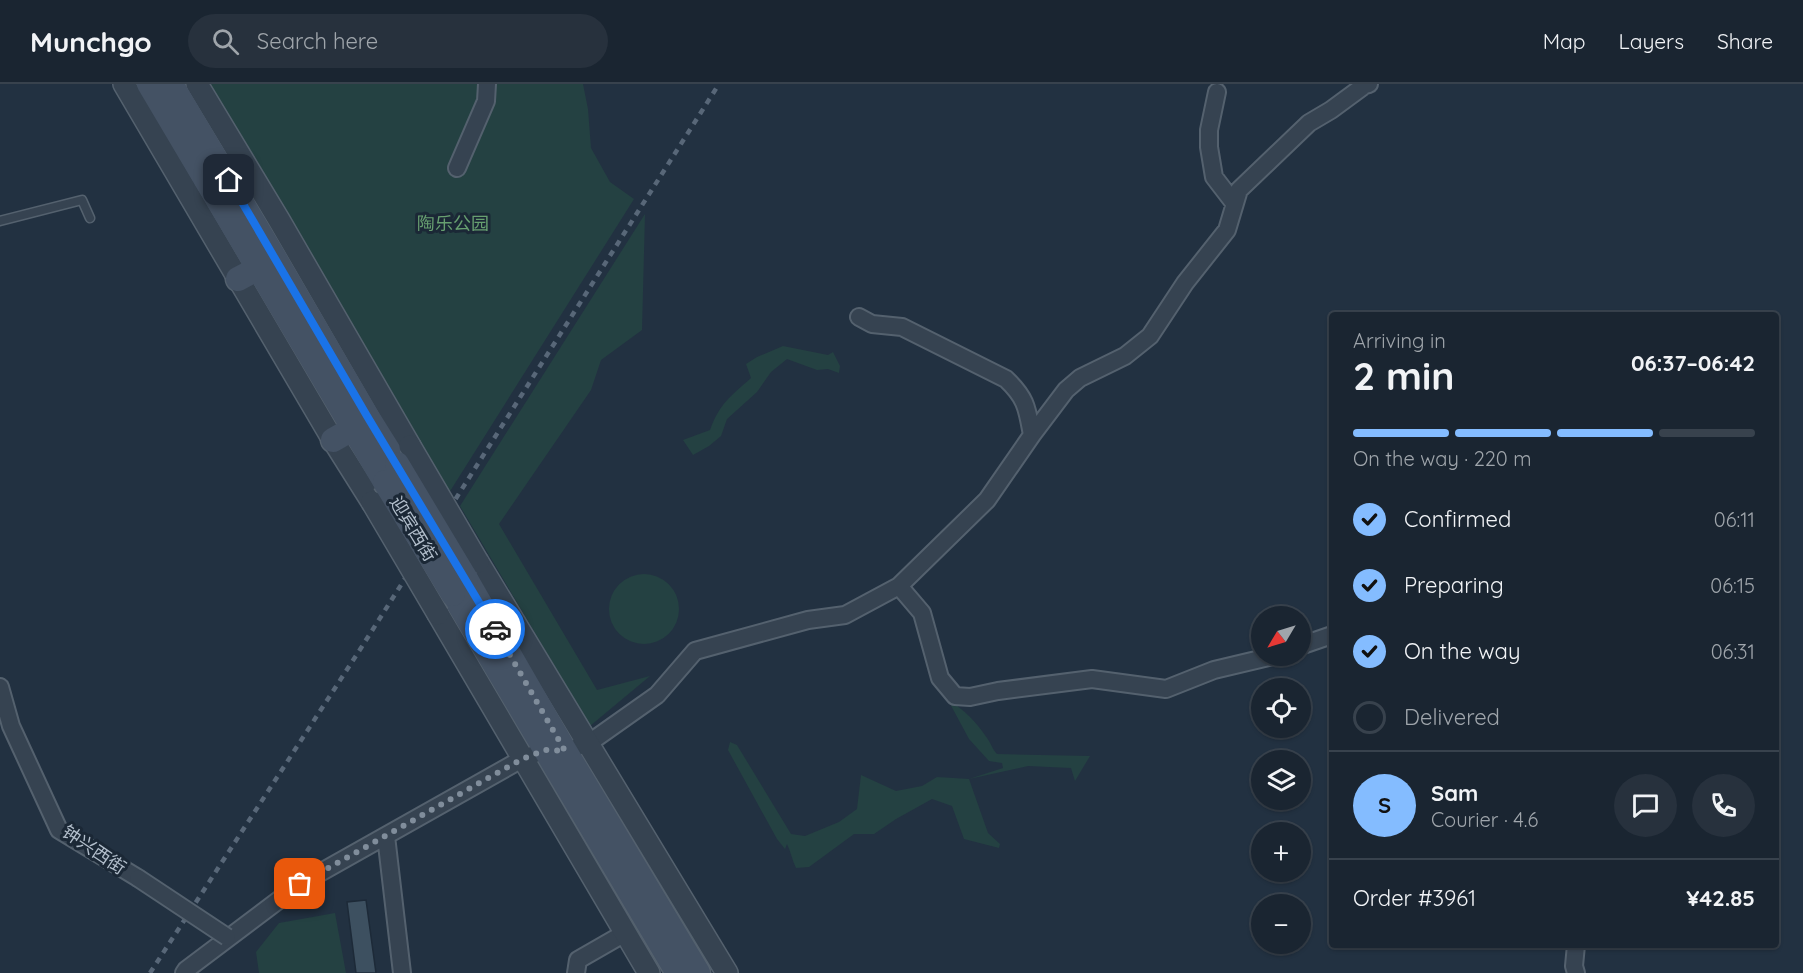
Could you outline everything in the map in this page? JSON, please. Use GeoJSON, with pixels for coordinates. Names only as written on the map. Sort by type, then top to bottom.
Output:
{"type":"FeatureCollection","features":[{"type":"Feature","properties":{"kind":"main road","name":"迎宾西街"},"geometry":{"type":"LineString","coordinates":[[149,84],[276,257]]}},
{"type":"Feature","properties":{"kind":"main road","name":"迎宾西街"},"geometry":{"type":"LineString","coordinates":[[171,84],[466,578],[555,751],[678,973]]}},
{"type":"Feature","properties":{"kind":"main road"},"geometry":{"type":"LineString","coordinates":[[238,279],[276,257]]}},
{"type":"Feature","properties":{"kind":"main road"},"geometry":{"type":"LineString","coordinates":[[333,440],[369,416]]}},
{"type":"Feature","properties":{"kind":"main road","name":"迎宾西街"},"geometry":{"type":"LineString","coordinates":[[555,751],[698,973]]}},
{"type":"Feature","properties":{"kind":"street"},"geometry":{"type":"LineString","coordinates":[[124,84],[649,973]]}},
{"type":"Feature","properties":{"kind":"street"},"geometry":{"type":"LineString","coordinates":[[197,84],[276,257]]}},
{"type":"Feature","properties":{"kind":"street"},"geometry":{"type":"LineString","coordinates":[[457,168],[486,101],[487,84]]}},
{"type":"Feature","properties":{"kind":"street"},"geometry":{"type":"LineString","coordinates":[[184,973],[227,937],[300,884],[522,759],[589,743],[657,695],[695,651],[808,620],[845,615],[899,586],[987,500],[1066,390],[1080,378],[1125,356],[1150,336],[1185,284],[1227,230],[1239,190],[1309,123],[1369,84]]}},
{"type":"Feature","properties":{"kind":"street"},"geometry":{"type":"LineString","coordinates":[[1217,92],[1209,130],[1209,147],[1214,177],[1234,203]]}},
{"type":"Feature","properties":{"kind":"street"},"geometry":{"type":"LineString","coordinates":[[859,317],[872,324],[902,327],[1006,379],[1019,392],[1027,410],[1032,435]]}},
{"type":"Feature","properties":{"kind":"street"},"geometry":{"type":"LineString","coordinates":[[466,578],[589,743],[727,973]]}},
{"type":"Feature","properties":{"kind":"street"},"geometry":{"type":"LineString","coordinates":[[899,586],[922,613],[940,678],[955,696],[970,697],[1092,679],[1166,689],[1215,670],[1251,661]]}},
{"type":"Feature","properties":{"kind":"street"},"geometry":{"type":"LineString","coordinates":[[1311,642],[1329,636]]}},
{"type":"Feature","properties":{"kind":"street","name":"钟兴西街"},"geometry":{"type":"LineString","coordinates":[[0,687],[11,726],[59,830],[138,878],[227,937]]}},
{"type":"Feature","properties":{"kind":"street"},"geometry":{"type":"LineString","coordinates":[[386,836],[402,973]]}},
{"type":"Feature","properties":{"kind":"street"},"geometry":{"type":"LineString","coordinates":[[576,973],[578,960],[625,933]]}},
{"type":"Feature","properties":{"kind":"street"},"geometry":{"type":"LineString","coordinates":[[1576,948],[1576,973]]}},
{"type":"Feature","properties":{"kind":"lane"},"geometry":{"type":"LineString","coordinates":[[0,221],[82,200],[90,218]]}},
{"type":"Feature","properties":{"kind":"green space","name":"陶乐公园"},"geometry":{"type":"Polygon","coordinates":[[[207,84],[583,84],[588,109],[591,148],[610,182],[634,199],[447,496],[207,84]]]}},
{"type":"Feature","properties":{"kind":"green space"},"geometry":{"type":"Polygon","coordinates":[[[645,214],[642,330],[601,360],[591,390],[499,524],[597,690],[650,676],[590,726],[460,506],[645,214]]]}},
{"type":"Feature","properties":{"kind":"green space"},"geometry":{"type":"Polygon","coordinates":[[[783,346],[828,355],[833,352],[840,366],[839,373],[828,369],[817,370],[787,359],[771,372],[757,392],[727,419],[721,436],[693,455],[683,440],[710,430],[722,407],[751,378],[746,364],[783,346]]]}},
{"type":"Feature","properties":{"kind":"green space"},"geometry":{"type":"Polygon","coordinates":[[[644,574],[657,577],[669,584],[676,596],[679,609],[676,622],[669,634],[657,641],[644,644],[631,641],[619,634],[612,622],[609,609],[612,596],[619,584],[631,577],[644,574]]]}},
{"type":"Feature","properties":{"kind":"green space"},"geometry":{"type":"Polygon","coordinates":[[[948,700],[974,722],[997,754],[1090,756],[1075,781],[1071,768],[1028,766],[969,779],[1003,768],[1002,763],[989,761],[969,739],[948,700]]]}},
{"type":"Feature","properties":{"kind":"green space"},"geometry":{"type":"Polygon","coordinates":[[[730,742],[737,745],[791,834],[805,836],[839,822],[857,809],[861,775],[896,791],[922,786],[937,777],[969,779],[988,833],[1000,844],[999,848],[964,839],[952,806],[932,799],[874,834],[854,834],[809,867],[796,868],[787,844],[785,849],[777,839],[728,750],[730,742]]]}},
{"type":"Feature","properties":{"kind":"green space"},"geometry":{"type":"Polygon","coordinates":[[[335,913],[346,973],[259,973],[256,952],[279,923],[335,913]]]}},
{"type":"Feature","properties":{"kind":"building"},"geometry":{"type":"Polygon","coordinates":[[[366,900],[376,973],[356,973],[347,902],[366,900]]]}},
{"type":"Feature","properties":{"kind":"railway"},"geometry":{"type":"LineString","coordinates":[[150,973],[361,648],[719,84]]}},
{"type":"Feature","properties":{"kind":"way so far"},"geometry":{"type":"LineString","coordinates":[[300,884],[522,759],[545,750],[565,751],[495,629]]}},
{"type":"Feature","properties":{"kind":"route"},"geometry":{"type":"LineString","coordinates":[[229,180],[495,629]]}}]}
